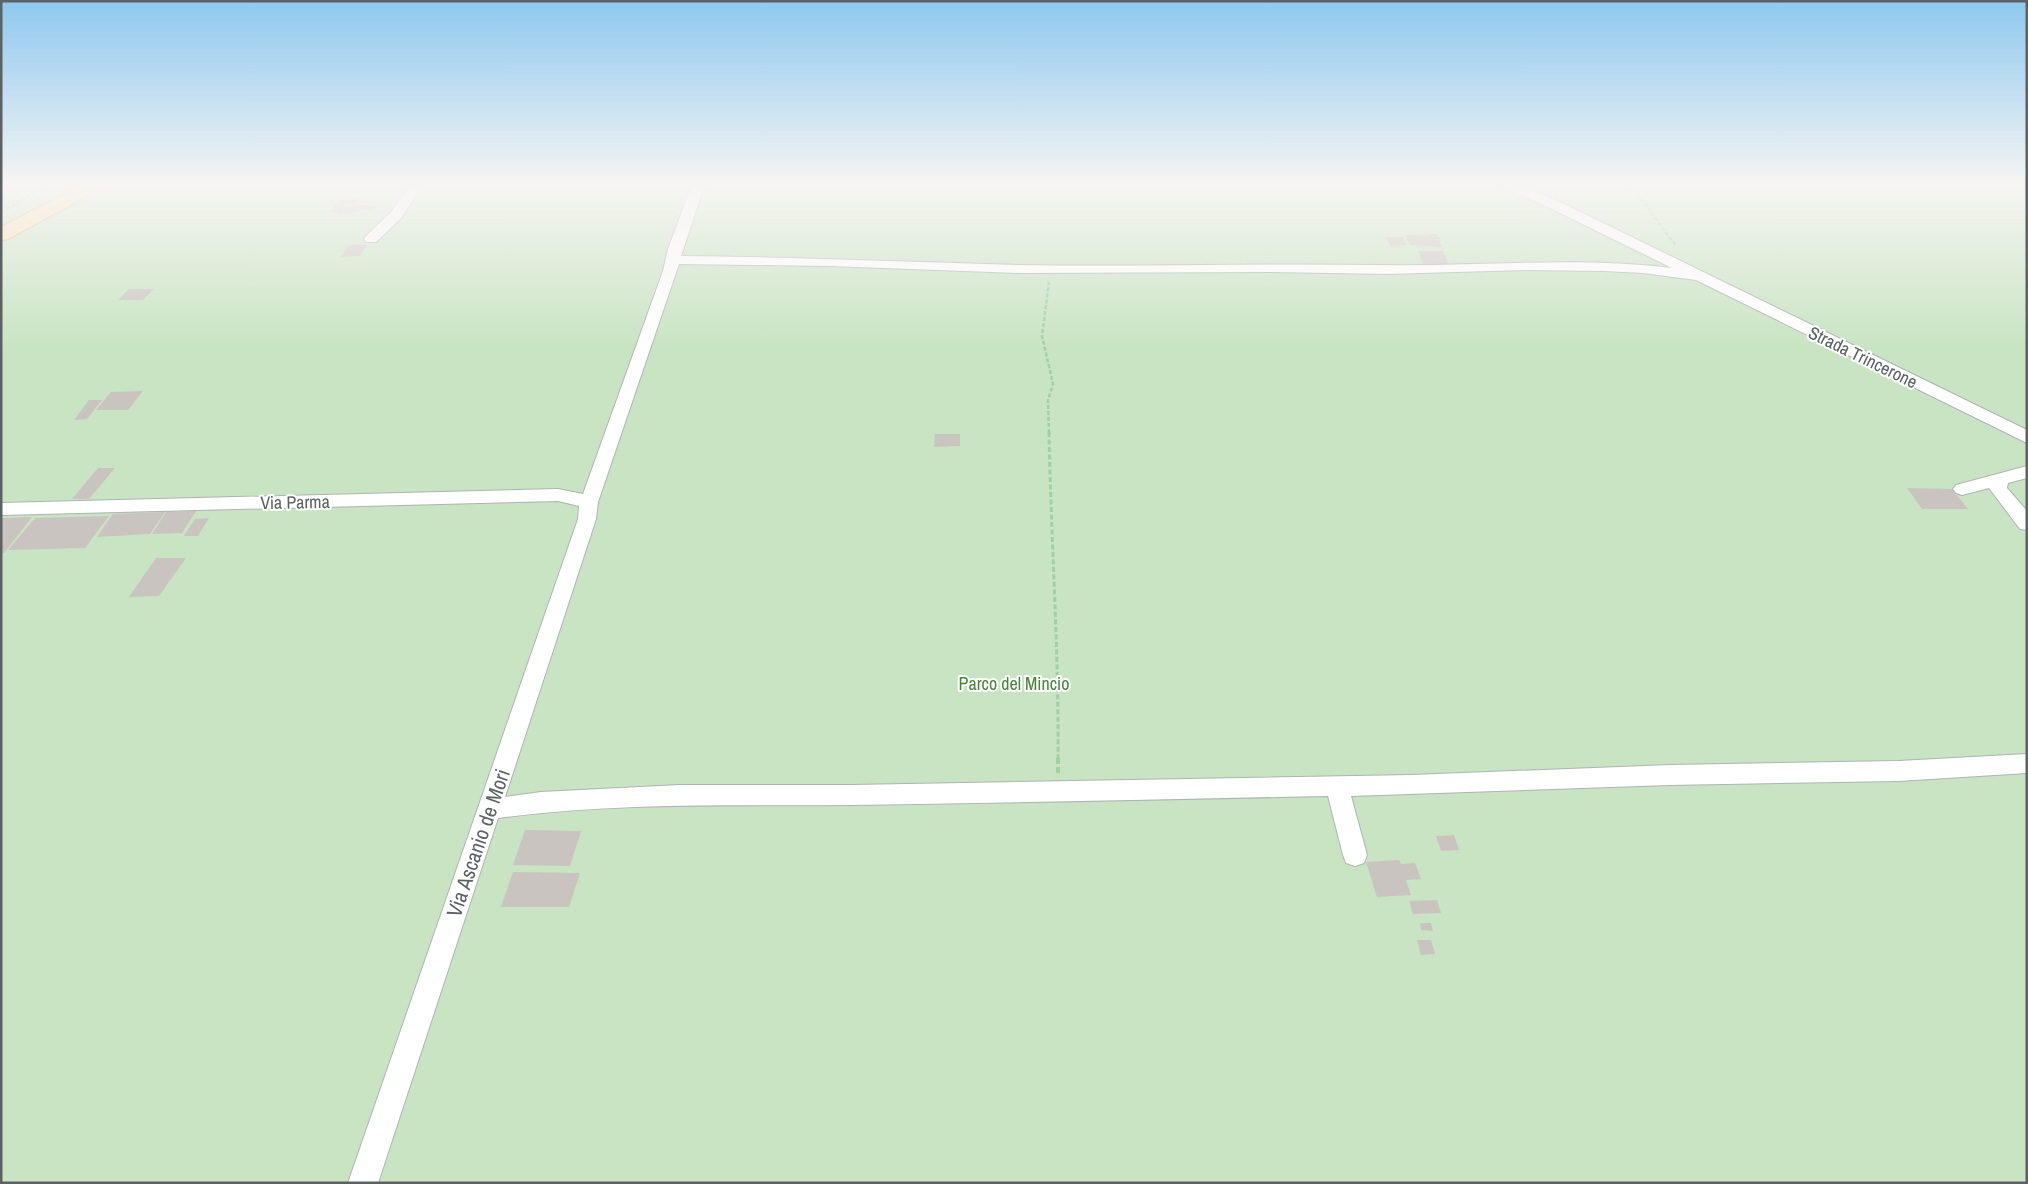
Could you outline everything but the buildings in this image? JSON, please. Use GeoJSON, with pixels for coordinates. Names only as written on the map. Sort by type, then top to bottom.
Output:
{"type":"FeatureCollection","features":[{"type":"Feature","properties":{"kind":"street","name":"Via Ascanio de Mori"},"geometry":{"type":"LineString","coordinates":[[363,1183],[587,519],[589,502],[679,239]]}},
{"type":"Feature","properties":{"kind":"street","name":"Strada Trincerone"},"geometry":{"type":"LineString","coordinates":[[1622,239],[2027,437]]}},
{"type":"Feature","properties":{"kind":"street"},"geometry":{"type":"LineString","coordinates":[[672,260],[830,262],[931,267],[1051,269],[1271,268],[1387,270],[1586,266],[1643,269],[1699,276]]}},
{"type":"Feature","properties":{"kind":"street"},"geometry":{"type":"LineString","coordinates":[[1962,489],[2027,472]]}},
{"type":"Feature","properties":{"kind":"street"},"geometry":{"type":"LineString","coordinates":[[1999,480],[1998,489],[2027,524]]}},
{"type":"Feature","properties":{"kind":"street","name":"Via Parma"},"geometry":{"type":"LineString","coordinates":[[1,509],[558,495],[589,502]]}},
{"type":"Feature","properties":{"kind":"street"},"geometry":{"type":"LineString","coordinates":[[489,809],[541,802],[680,795],[852,795],[1337,786],[1899,771],[2027,763]]}},
{"type":"Feature","properties":{"kind":"street"},"geometry":{"type":"LineString","coordinates":[[1337,786],[1355,855]]}},
{"type":"Feature","properties":{"kind":"path"},"geometry":{"type":"LineString","coordinates":[[1671,239],[1699,276]]}},
{"type":"Feature","properties":{"kind":"path"},"geometry":{"type":"LineString","coordinates":[[1051,269],[1042,336],[1053,384],[1048,400],[1050,509],[1059,681],[1058,773],[1053,792]]}},
{"type":"Feature","properties":{"kind":"green space","name":"Parco del Mincio"},"geometry":{"type":"Polygon","coordinates":[[[1,239],[2027,239],[2027,1183],[1,1183],[1,239]]]}}]}
